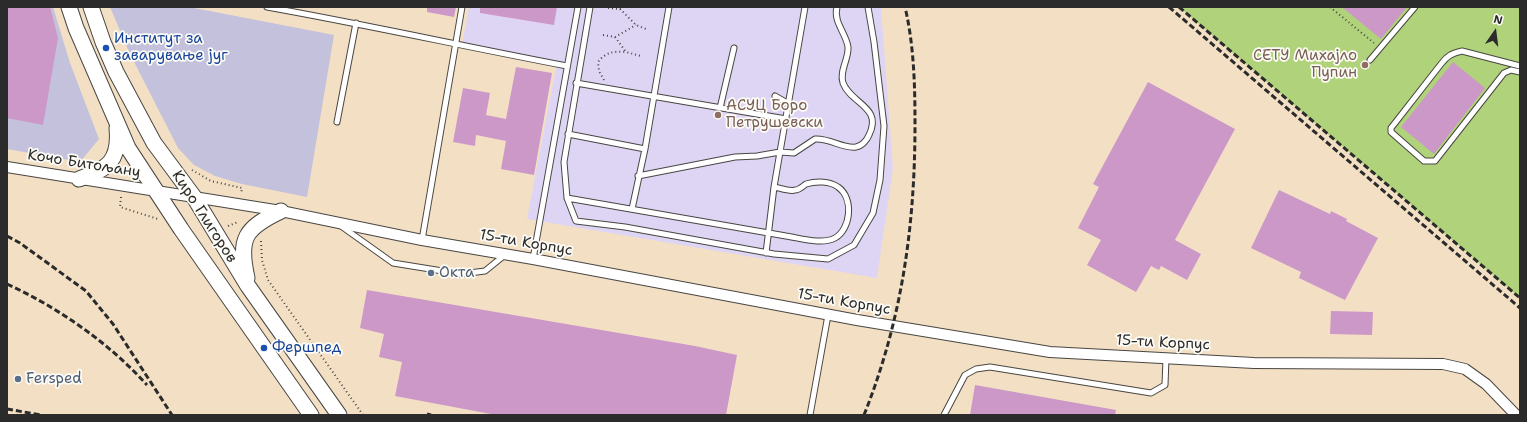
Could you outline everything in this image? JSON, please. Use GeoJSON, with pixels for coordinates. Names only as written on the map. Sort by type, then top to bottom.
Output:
{"type":"FeatureCollection","features":[{"type":"Feature","properties":{"kind":"street","name":"Киро Глигоров"},"geometry":{"type":"LineString","coordinates":[[69,7],[76,28],[128,148],[310,415]]}},
{"type":"Feature","properties":{"kind":"street","name":"Киро Глигоров"},"geometry":{"type":"LineString","coordinates":[[92,7],[103,42],[130,100],[154,143],[194,197],[248,286],[339,415]]}},
{"type":"Feature","properties":{"kind":"street"},"geometry":{"type":"LineString","coordinates":[[79,179],[93,174],[113,161],[118,146],[117,125]]}},
{"type":"Feature","properties":{"kind":"street","name":"Кочо Битољану"},"geometry":{"type":"LineString","coordinates":[[7,167],[156,191]]}},
{"type":"Feature","properties":{"kind":"street","name":"15-ти Корпус"},"geometry":{"type":"LineString","coordinates":[[156,191],[281,211],[422,240],[506,254],[828,315],[1050,352],[1254,363],[1443,364],[1465,369],[1486,384],[1516,415]]}},
{"type":"Feature","properties":{"kind":"street"},"geometry":{"type":"LineString","coordinates":[[248,286],[243,249],[250,230],[264,219],[281,211]]}},
{"type":"Feature","properties":{"kind":"lane"},"geometry":{"type":"LineString","coordinates":[[267,7],[356,23],[567,66]]}},
{"type":"Feature","properties":{"kind":"lane"},"geometry":{"type":"LineString","coordinates":[[422,240],[462,7]]}},
{"type":"Feature","properties":{"kind":"lane"},"geometry":{"type":"LineString","coordinates":[[533,259],[578,7]]}},
{"type":"Feature","properties":{"kind":"lane"},"geometry":{"type":"LineString","coordinates":[[590,7],[576,83],[564,162],[567,198],[576,221],[625,227],[766,253],[828,259],[854,245],[873,213],[880,180],[884,126],[874,42],[868,7]]}},
{"type":"Feature","properties":{"kind":"lane"},"geometry":{"type":"LineString","coordinates":[[632,209],[654,96],[669,7]]}},
{"type":"Feature","properties":{"kind":"lane"},"geometry":{"type":"LineString","coordinates":[[766,253],[774,187],[805,7]]}},
{"type":"Feature","properties":{"kind":"lane"},"geometry":{"type":"LineString","coordinates":[[638,176],[735,157],[757,156],[780,152],[794,153],[815,139],[832,140],[847,147],[859,146],[869,136],[872,116],[867,109],[845,89],[842,81],[848,50],[847,42],[837,19],[837,7]]}},
{"type":"Feature","properties":{"kind":"lane"},"geometry":{"type":"LineString","coordinates":[[1370,60],[1415,7]]}},
{"type":"Feature","properties":{"kind":"lane"},"geometry":{"type":"LineString","coordinates":[[338,122],[356,23]]}},
{"type":"Feature","properties":{"kind":"lane"},"geometry":{"type":"LineString","coordinates":[[720,108],[734,48]]}},
{"type":"Feature","properties":{"kind":"lane"},"geometry":{"type":"LineString","coordinates":[[1520,66],[1462,51],[1453,52],[1446,57],[1391,128],[1391,132],[1424,161],[1435,161],[1504,73],[1511,70],[1520,72]]}},
{"type":"Feature","properties":{"kind":"lane"},"geometry":{"type":"LineString","coordinates":[[576,83],[786,119]]}},
{"type":"Feature","properties":{"kind":"lane"},"geometry":{"type":"LineString","coordinates":[[775,96],[789,104]]}},
{"type":"Feature","properties":{"kind":"lane"},"geometry":{"type":"LineString","coordinates":[[872,124],[884,126]]}},
{"type":"Feature","properties":{"kind":"lane"},"geometry":{"type":"LineString","coordinates":[[568,134],[644,149]]}},
{"type":"Feature","properties":{"kind":"lane"},"geometry":{"type":"LineString","coordinates":[[567,198],[823,241],[835,238],[845,226],[849,211],[847,198],[839,187],[819,181],[795,190],[774,187]]}},
{"type":"Feature","properties":{"kind":"lane"},"geometry":{"type":"LineString","coordinates":[[337,223],[393,263],[461,274],[485,270],[506,254]]}},
{"type":"Feature","properties":{"kind":"lane"},"geometry":{"type":"LineString","coordinates":[[810,415],[828,315]]}},
{"type":"Feature","properties":{"kind":"lane"},"geometry":{"type":"LineString","coordinates":[[944,415],[965,375],[976,369],[990,367],[1152,392],[1165,385],[1166,358]]}},
{"type":"Feature","properties":{"kind":"path"},"geometry":{"type":"LineString","coordinates":[[608,8],[620,9],[624,7]]}},
{"type":"Feature","properties":{"kind":"path"},"geometry":{"type":"LineString","coordinates":[[1330,7],[1376,45]]}},
{"type":"Feature","properties":{"kind":"path"},"geometry":{"type":"LineString","coordinates":[[620,9],[636,25],[646,29]]}},
{"type":"Feature","properties":{"kind":"path"},"geometry":{"type":"LineString","coordinates":[[603,35],[615,37],[636,25]]}},
{"type":"Feature","properties":{"kind":"path"},"geometry":{"type":"LineString","coordinates":[[615,37],[626,52]]}},
{"type":"Feature","properties":{"kind":"path"},"geometry":{"type":"LineString","coordinates":[[615,89],[604,80],[599,71],[598,62],[603,56],[613,51],[626,52],[641,56]]}},
{"type":"Feature","properties":{"kind":"path"},"geometry":{"type":"LineString","coordinates":[[188,167],[211,181],[242,188]]}},
{"type":"Feature","properties":{"kind":"path"},"geometry":{"type":"LineString","coordinates":[[240,205],[238,222],[261,236],[262,260],[268,280],[363,415]]}},
{"type":"Feature","properties":{"kind":"shaded area"},"geometry":{"type":"Polygon","coordinates":[[[7,7],[53,7],[70,63],[99,139],[80,162],[7,149],[7,7]]]}},
{"type":"Feature","properties":{"kind":"shaded area","name":"Институт за заварување југ"},"geometry":{"type":"Polygon","coordinates":[[[110,7],[189,7],[334,35],[307,197],[242,184],[215,176],[194,165],[178,148],[130,54],[110,7]]]}},
{"type":"Feature","properties":{"kind":"shaded area","name":"АСУЦ Боро Петрушевски"},"geometry":{"type":"Polygon","coordinates":[[[469,7],[881,7],[893,168],[877,278],[527,219],[557,62],[462,44],[469,7]]]}},
{"type":"Feature","properties":{"kind":"green space"},"geometry":{"type":"Polygon","coordinates":[[[1179,7],[1520,7],[1520,298],[1179,7]]]}},
{"type":"Feature","properties":{"kind":"building"},"geometry":{"type":"Polygon","coordinates":[[[7,7],[50,7],[58,38],[43,125],[7,118],[7,7]]]}},
{"type":"Feature","properties":{"kind":"building"},"geometry":{"type":"Polygon","coordinates":[[[427,7],[456,7],[454,17],[427,12],[427,7]]]}},
{"type":"Feature","properties":{"kind":"building"},"geometry":{"type":"Polygon","coordinates":[[[480,7],[557,7],[554,25],[480,13],[480,7]]]}},
{"type":"Feature","properties":{"kind":"building"},"geometry":{"type":"Polygon","coordinates":[[[1342,7],[1407,7],[1381,39],[1342,7]]]}},
{"type":"Feature","properties":{"kind":"building"},"geometry":{"type":"Polygon","coordinates":[[[1453,62],[1485,88],[1434,154],[1401,127],[1453,62]]]}},
{"type":"Feature","properties":{"kind":"building"},"geometry":{"type":"Polygon","coordinates":[[[516,67],[552,73],[534,175],[501,169],[506,141],[476,135],[475,146],[453,142],[463,88],[490,93],[486,115],[506,119],[516,67]]]}},
{"type":"Feature","properties":{"kind":"building"},"geometry":{"type":"Polygon","coordinates":[[[1148,82],[1235,129],[1175,240],[1201,254],[1187,280],[1161,266],[1159,270],[1151,266],[1136,292],[1087,265],[1101,240],[1078,228],[1099,187],[1093,184],[1148,82]]]}},
{"type":"Feature","properties":{"kind":"building"},"geometry":{"type":"Polygon","coordinates":[[[1279,190],[1330,214],[1331,211],[1378,238],[1345,300],[1299,278],[1301,272],[1251,248],[1279,190]]]}},
{"type":"Feature","properties":{"kind":"building"},"geometry":{"type":"Polygon","coordinates":[[[367,290],[695,346],[737,355],[726,415],[496,415],[395,396],[402,362],[379,357],[384,334],[360,328],[367,290]]]}},
{"type":"Feature","properties":{"kind":"building"},"geometry":{"type":"Polygon","coordinates":[[[1331,311],[1373,312],[1372,335],[1330,334],[1331,311]]]}},
{"type":"Feature","properties":{"kind":"building"},"geometry":{"type":"Polygon","coordinates":[[[975,385],[1116,410],[1115,415],[970,415],[975,385]]]}},
{"type":"Feature","properties":{"kind":"railway"},"geometry":{"type":"LineString","coordinates":[[864,415],[888,344],[897,308],[909,236],[914,162],[915,95],[912,51],[905,7]]}},
{"type":"Feature","properties":{"kind":"railway"},"geometry":{"type":"LineString","coordinates":[[1169,7],[1520,308]]}},
{"type":"Feature","properties":{"kind":"railway"},"geometry":{"type":"LineString","coordinates":[[1179,7],[1520,298]]}},
{"type":"Feature","properties":{"kind":"railway"},"geometry":{"type":"LineString","coordinates":[[7,236],[20,243],[86,291],[113,324],[172,415]]}},
{"type":"Feature","properties":{"kind":"railway"},"geometry":{"type":"LineString","coordinates":[[7,284],[64,315],[100,341],[147,385]]}},
{"type":"Feature","properties":{"kind":"railway"},"geometry":{"type":"LineString","coordinates":[[7,409],[41,415]]}},
{"type":"Feature","properties":{"kind":"railway"},"geometry":{"type":"LineString","coordinates":[[427,414],[431,415]]}},
{"type":"Feature","properties":{"kind":"place","name":"Институт за заварување југ"},"geometry":{"type":"Point","coordinates":[106,48]}},
{"type":"Feature","properties":{"kind":"place","name":"СЕТУ Михајло Пупин"},"geometry":{"type":"Point","coordinates":[1365,65]}},
{"type":"Feature","properties":{"kind":"place","name":"АСУЦ Боро Петрушевски"},"geometry":{"type":"Point","coordinates":[718,115]}},
{"type":"Feature","properties":{"kind":"place","name":"Окта"},"geometry":{"type":"Point","coordinates":[431,273]}},
{"type":"Feature","properties":{"kind":"place","name":"Фершпед"},"geometry":{"type":"Point","coordinates":[264,348]}},
{"type":"Feature","properties":{"kind":"place","name":"Fersped"},"geometry":{"type":"Point","coordinates":[18,379]}}]}
